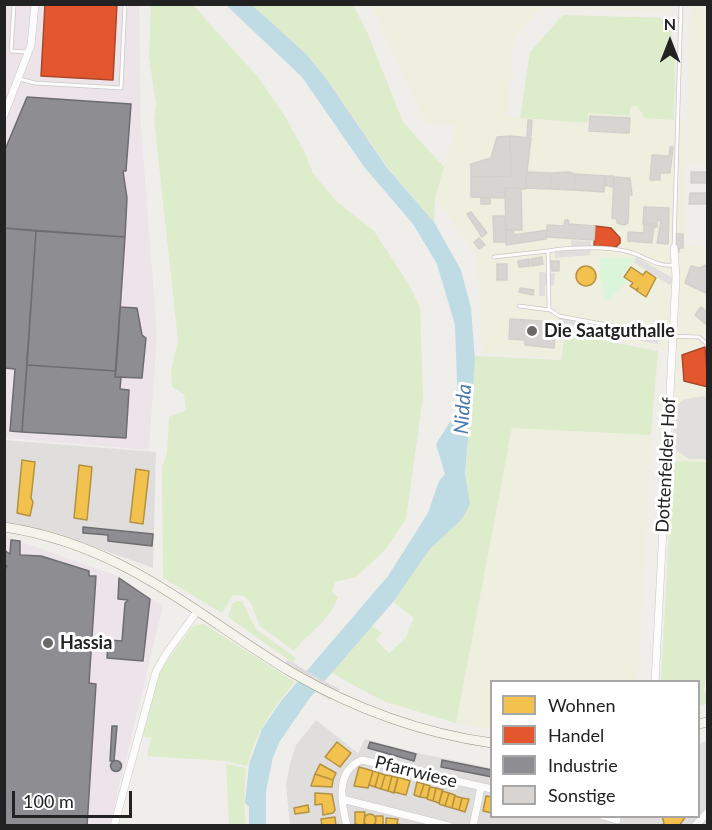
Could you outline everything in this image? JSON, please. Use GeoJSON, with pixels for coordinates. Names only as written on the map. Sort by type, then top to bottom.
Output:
{"type":"FeatureCollection","features":[{"type":"Feature","properties":{"kind":"main road"},"geometry":{"type":"LineString","coordinates":[[4,527],[82,548],[149,578],[282,666],[336,696],[415,727],[490,743]]}},
{"type":"Feature","properties":{"kind":"street"},"geometry":{"type":"LineString","coordinates":[[4,115],[28,52],[35,4]]}},
{"type":"Feature","properties":{"kind":"street","name":"Dottenfelder Hof"},"geometry":{"type":"LineString","coordinates":[[655,680],[676,277],[673,265],[674,248]]}},
{"type":"Feature","properties":{"kind":"street"},"geometry":{"type":"LineString","coordinates":[[114,825],[156,672],[166,654],[198,610]]}},
{"type":"Feature","properties":{"kind":"street","name":"Pfarrwiese"},"geometry":{"type":"LineString","coordinates":[[347,825],[342,799],[345,776],[354,764],[362,760],[490,789]]}},
{"type":"Feature","properties":{"kind":"street","name":"Pfarrwiese"},"geometry":{"type":"LineString","coordinates":[[473,825],[481,787]]}},
{"type":"Feature","properties":{"kind":"street"},"geometry":{"type":"LineString","coordinates":[[342,799],[449,825]]}},
{"type":"Feature","properties":{"kind":"street"},"geometry":{"type":"LineString","coordinates":[[695,825],[708,812]]}},
{"type":"Feature","properties":{"kind":"lane"},"geometry":{"type":"LineString","coordinates":[[14,4],[11,51],[28,52]]}},
{"type":"Feature","properties":{"kind":"lane"},"geometry":{"type":"LineString","coordinates":[[19,79],[35,83],[121,88],[125,4]]}},
{"type":"Feature","properties":{"kind":"lane"},"geometry":{"type":"LineString","coordinates":[[674,248],[681,4]]}},
{"type":"Feature","properties":{"kind":"lane"},"geometry":{"type":"LineString","coordinates":[[494,257],[570,249],[625,251],[656,265],[673,265]]}},
{"type":"Feature","properties":{"kind":"lane"},"geometry":{"type":"LineString","coordinates":[[548,251],[546,292],[550,310]]}},
{"type":"Feature","properties":{"kind":"lane"},"geometry":{"type":"LineString","coordinates":[[519,306],[550,310],[577,320],[672,337],[699,337],[708,345]]}},
{"type":"Feature","properties":{"kind":"shaded area"},"geometry":{"type":"Polygon","coordinates":[[[4,5],[139,5],[141,128],[157,334],[149,450],[5,438],[4,5]]]}},
{"type":"Feature","properties":{"kind":"shaded area"},"geometry":{"type":"Polygon","coordinates":[[[571,240],[591,241],[590,255],[555,258],[555,252],[571,250],[571,240]]]}},
{"type":"Feature","properties":{"kind":"shaded area"},"geometry":{"type":"Polygon","coordinates":[[[637,257],[674,279],[670,285],[633,262],[637,257]]]}},
{"type":"Feature","properties":{"kind":"shaded area"},"geometry":{"type":"Polygon","coordinates":[[[539,272],[555,273],[554,285],[545,285],[545,296],[539,296],[539,272]]]}},
{"type":"Feature","properties":{"kind":"shaded area"},"geometry":{"type":"Polygon","coordinates":[[[559,318],[659,336],[658,344],[557,325],[559,318]]]}},
{"type":"Feature","properties":{"kind":"shaded area"},"geometry":{"type":"Polygon","coordinates":[[[707,397],[707,459],[689,459],[673,448],[674,408],[683,400],[707,397]]]}},
{"type":"Feature","properties":{"kind":"shaded area"},"geometry":{"type":"Polygon","coordinates":[[[4,440],[156,452],[153,568],[53,532],[5,522],[4,440]]]}},
{"type":"Feature","properties":{"kind":"shaded area","name":"Hassia"},"geometry":{"type":"Polygon","coordinates":[[[5,536],[118,576],[163,606],[110,825],[5,826],[5,536]]]}},
{"type":"Feature","properties":{"kind":"shaded area"},"geometry":{"type":"Polygon","coordinates":[[[316,720],[358,753],[365,739],[490,768],[490,818],[700,818],[700,744],[707,740],[707,825],[290,826],[286,785],[296,745],[316,720]]]}},
{"type":"Feature","properties":{"kind":"green space"},"geometry":{"type":"Polygon","coordinates":[[[151,5],[193,5],[258,77],[286,118],[313,173],[336,201],[374,231],[408,283],[420,307],[423,397],[406,519],[385,550],[356,577],[335,582],[332,592],[338,597],[330,613],[294,651],[260,626],[251,603],[244,596],[233,595],[222,613],[163,578],[162,467],[167,453],[169,417],[186,410],[184,394],[172,387],[171,372],[178,340],[154,119],[156,104],[149,57],[151,5]]]}},
{"type":"Feature","properties":{"kind":"green space"},"geometry":{"type":"Polygon","coordinates":[[[252,5],[353,5],[367,32],[403,122],[444,167],[435,198],[434,222],[389,169],[325,77],[305,53],[252,5]]]}},
{"type":"Feature","properties":{"kind":"green space"},"geometry":{"type":"Polygon","coordinates":[[[371,5],[670,5],[670,12],[541,8],[514,38],[508,115],[528,119],[588,123],[588,113],[629,116],[630,108],[636,105],[646,118],[684,120],[685,245],[707,246],[707,462],[669,461],[675,352],[564,331],[559,358],[482,353],[477,256],[435,198],[456,125],[426,124],[371,5]]]}},
{"type":"Feature","properties":{"kind":"green space"},"geometry":{"type":"Polygon","coordinates":[[[690,5],[707,5],[707,164],[686,164],[690,5]]]}},
{"type":"Feature","properties":{"kind":"green space"},"geometry":{"type":"Polygon","coordinates":[[[563,15],[669,18],[675,55],[674,120],[645,118],[636,105],[630,108],[630,116],[588,113],[588,123],[520,118],[530,52],[563,15]]]}},
{"type":"Feature","properties":{"kind":"green space"},"geometry":{"type":"Polygon","coordinates":[[[600,258],[635,258],[621,276],[627,282],[606,301],[600,276],[600,258]]]}},
{"type":"Feature","properties":{"kind":"green space"},"geometry":{"type":"Polygon","coordinates":[[[565,333],[658,351],[651,435],[512,428],[456,723],[383,701],[331,672],[372,625],[382,633],[376,640],[389,653],[405,639],[414,618],[393,602],[430,549],[462,519],[475,356],[561,360],[565,333]]]}},
{"type":"Feature","properties":{"kind":"green space"},"geometry":{"type":"Polygon","coordinates":[[[512,428],[651,435],[638,680],[490,680],[490,729],[456,723],[512,428]]]}},
{"type":"Feature","properties":{"kind":"green space"},"geometry":{"type":"Polygon","coordinates":[[[669,461],[707,462],[708,660],[704,692],[707,691],[707,703],[700,706],[700,680],[661,680],[670,516],[669,461]]]}},
{"type":"Feature","properties":{"kind":"green space"},"geometry":{"type":"Polygon","coordinates":[[[242,601],[256,629],[296,658],[293,663],[228,617],[232,604],[242,601]]]}},
{"type":"Feature","properties":{"kind":"green space"},"geometry":{"type":"Polygon","coordinates":[[[204,624],[295,682],[266,721],[255,742],[247,766],[225,761],[147,756],[151,738],[142,736],[159,672],[193,626],[204,624]]]}},
{"type":"Feature","properties":{"kind":"green space"},"geometry":{"type":"Polygon","coordinates":[[[226,764],[246,768],[244,797],[246,825],[229,825],[226,764]]]}},
{"type":"Feature","properties":{"kind":"water","name":"Nidda"},"geometry":{"type":"Polygon","coordinates":[[[226,5],[252,5],[305,53],[325,77],[388,169],[434,222],[461,270],[471,308],[475,361],[465,474],[470,504],[462,519],[430,549],[393,602],[309,699],[280,741],[273,757],[266,791],[266,825],[249,825],[249,807],[245,803],[249,764],[262,729],[281,701],[388,576],[428,513],[439,481],[445,474],[436,444],[458,409],[455,325],[437,264],[413,224],[365,168],[302,77],[226,5]]]}},
{"type":"Feature","properties":{"kind":"pier"},"geometry":{"type":"Polygon","coordinates":[[[288,660],[340,689],[330,700],[279,670],[288,660]]]}},
{"type":"Feature","properties":{"kind":"building: Wohnen"},"geometry":{"type":"Polygon","coordinates":[[[586,266],[593,269],[596,276],[593,283],[586,286],[579,283],[576,276],[579,269],[586,266]]]}},
{"type":"Feature","properties":{"kind":"building: Wohnen"},"geometry":{"type":"Polygon","coordinates":[[[631,267],[643,275],[646,271],[656,278],[646,297],[637,291],[638,288],[636,290],[630,286],[633,283],[624,277],[631,267]]]}},
{"type":"Feature","properties":{"kind":"building: Wohnen"},"geometry":{"type":"Polygon","coordinates":[[[22,460],[35,462],[30,516],[17,513],[22,460]]]}},
{"type":"Feature","properties":{"kind":"building: Wohnen"},"geometry":{"type":"Polygon","coordinates":[[[79,465],[92,467],[87,520],[74,518],[79,465]]]}},
{"type":"Feature","properties":{"kind":"building: Wohnen"},"geometry":{"type":"Polygon","coordinates":[[[136,469],[149,471],[143,524],[130,522],[136,469]]]}},
{"type":"Feature","properties":{"kind":"building: Wohnen"},"geometry":{"type":"Polygon","coordinates":[[[337,742],[351,753],[340,767],[325,757],[337,742]]]}},
{"type":"Feature","properties":{"kind":"building: Wohnen"},"geometry":{"type":"Polygon","coordinates":[[[320,764],[336,773],[333,780],[315,774],[320,764]]]}},
{"type":"Feature","properties":{"kind":"building: Wohnen"},"geometry":{"type":"Polygon","coordinates":[[[359,767],[373,771],[368,788],[354,786],[359,767]]]}},
{"type":"Feature","properties":{"kind":"building: Wohnen"},"geometry":{"type":"Polygon","coordinates":[[[373,771],[379,773],[375,787],[369,785],[373,771]]]}},
{"type":"Feature","properties":{"kind":"building: Wohnen"},"geometry":{"type":"Polygon","coordinates":[[[379,773],[385,775],[381,789],[375,787],[379,773]]]}},
{"type":"Feature","properties":{"kind":"building: Wohnen"},"geometry":{"type":"Polygon","coordinates":[[[315,774],[333,780],[332,787],[311,786],[315,774]]]}},
{"type":"Feature","properties":{"kind":"building: Wohnen"},"geometry":{"type":"Polygon","coordinates":[[[385,775],[392,776],[388,791],[381,789],[385,775]]]}},
{"type":"Feature","properties":{"kind":"building: Wohnen"},"geometry":{"type":"Polygon","coordinates":[[[392,776],[398,778],[394,793],[388,791],[392,776]]]}},
{"type":"Feature","properties":{"kind":"building: Wohnen"},"geometry":{"type":"Polygon","coordinates":[[[398,777],[410,781],[406,795],[394,792],[398,777]]]}},
{"type":"Feature","properties":{"kind":"building: Wohnen"},"geometry":{"type":"Polygon","coordinates":[[[417,782],[424,784],[420,797],[414,795],[417,782]]]}},
{"type":"Feature","properties":{"kind":"building: Wohnen"},"geometry":{"type":"Polygon","coordinates":[[[424,784],[430,786],[427,798],[420,797],[424,784]]]}},
{"type":"Feature","properties":{"kind":"building: Wohnen"},"geometry":{"type":"Polygon","coordinates":[[[430,787],[436,788],[433,801],[427,799],[430,787]]]}},
{"type":"Feature","properties":{"kind":"building: Wohnen"},"geometry":{"type":"Polygon","coordinates":[[[436,788],[443,790],[439,803],[433,801],[436,788]]]}},
{"type":"Feature","properties":{"kind":"building: Wohnen"},"geometry":{"type":"Polygon","coordinates":[[[442,791],[449,793],[445,806],[439,804],[442,791]]]}},
{"type":"Feature","properties":{"kind":"building: Wohnen"},"geometry":{"type":"Polygon","coordinates":[[[315,793],[332,794],[335,810],[333,813],[323,815],[322,804],[315,805],[315,793]]]}},
{"type":"Feature","properties":{"kind":"building: Wohnen"},"geometry":{"type":"Polygon","coordinates":[[[449,793],[455,795],[452,808],[445,806],[449,793]]]}},
{"type":"Feature","properties":{"kind":"building: Wohnen"},"geometry":{"type":"Polygon","coordinates":[[[455,796],[462,798],[459,810],[452,808],[455,796]]]}},
{"type":"Feature","properties":{"kind":"building: Wohnen"},"geometry":{"type":"Polygon","coordinates":[[[486,796],[490,797],[490,813],[483,811],[486,796]]]}},
{"type":"Feature","properties":{"kind":"building: Wohnen"},"geometry":{"type":"Polygon","coordinates":[[[462,798],[469,799],[465,812],[459,810],[462,798]]]}},
{"type":"Feature","properties":{"kind":"building: Wohnen"},"geometry":{"type":"Polygon","coordinates":[[[308,805],[309,812],[295,814],[294,808],[308,805]]]}},
{"type":"Feature","properties":{"kind":"building: Wohnen"},"geometry":{"type":"Polygon","coordinates":[[[355,812],[365,812],[364,826],[355,824],[355,812]]]}},
{"type":"Feature","properties":{"kind":"building: Wohnen"},"geometry":{"type":"Polygon","coordinates":[[[372,814],[376,820],[372,826],[368,826],[364,818],[372,814]]]}},
{"type":"Feature","properties":{"kind":"building: Wohnen"},"geometry":{"type":"Polygon","coordinates":[[[376,816],[383,816],[383,826],[375,826],[376,816]]]}},
{"type":"Feature","properties":{"kind":"building: Wohnen"},"geometry":{"type":"Polygon","coordinates":[[[335,817],[336,826],[322,826],[321,819],[335,817]]]}},
{"type":"Feature","properties":{"kind":"building: Wohnen"},"geometry":{"type":"Polygon","coordinates":[[[386,818],[398,819],[397,824],[408,826],[386,826],[386,818]]]}},
{"type":"Feature","properties":{"kind":"building: Wohnen"},"geometry":{"type":"Polygon","coordinates":[[[663,818],[685,818],[679,826],[662,826],[663,818]]]}},
{"type":"Feature","properties":{"kind":"building: Handel"},"geometry":{"type":"Polygon","coordinates":[[[45,4],[117,4],[113,80],[41,76],[45,4]]]}},
{"type":"Feature","properties":{"kind":"building: Handel"},"geometry":{"type":"Polygon","coordinates":[[[595,226],[611,228],[620,238],[620,243],[616,247],[594,246],[595,226]]]}},
{"type":"Feature","properties":{"kind":"building: Handel"},"geometry":{"type":"Polygon","coordinates":[[[705,347],[708,387],[684,381],[682,355],[705,347]]]}},
{"type":"Feature","properties":{"kind":"building: Industrie"},"geometry":{"type":"Polygon","coordinates":[[[27,97],[131,104],[126,171],[123,171],[127,198],[125,237],[4,228],[4,152],[27,97]]]}},
{"type":"Feature","properties":{"kind":"building: Industrie"},"geometry":{"type":"Polygon","coordinates":[[[4,228],[36,231],[22,432],[10,431],[15,369],[4,368],[4,228]]]}},
{"type":"Feature","properties":{"kind":"building: Industrie"},"geometry":{"type":"Polygon","coordinates":[[[36,231],[125,237],[116,371],[27,365],[36,231]]]}},
{"type":"Feature","properties":{"kind":"building: Industrie"},"geometry":{"type":"Polygon","coordinates":[[[120,307],[137,308],[142,335],[146,338],[142,378],[115,377],[120,307]]]}},
{"type":"Feature","properties":{"kind":"building: Industrie"},"geometry":{"type":"Polygon","coordinates":[[[27,365],[116,371],[115,377],[121,377],[120,389],[129,390],[126,438],[22,432],[27,365]]]}},
{"type":"Feature","properties":{"kind":"building: Industrie"},"geometry":{"type":"Polygon","coordinates":[[[83,527],[153,534],[152,546],[108,541],[108,535],[83,533],[83,527]]]}},
{"type":"Feature","properties":{"kind":"building: Industrie","name":"Hassia"},"geometry":{"type":"Polygon","coordinates":[[[11,540],[20,541],[20,555],[41,556],[89,571],[89,576],[96,576],[89,683],[96,684],[87,826],[4,826],[4,571],[7,566],[4,566],[4,550],[10,554],[11,540]]]}},
{"type":"Feature","properties":{"kind":"building: Industrie"},"geometry":{"type":"Polygon","coordinates":[[[119,578],[150,599],[143,661],[107,658],[108,640],[122,641],[125,603],[128,600],[118,599],[119,578]]]}},
{"type":"Feature","properties":{"kind":"building: Industrie"},"geometry":{"type":"Polygon","coordinates":[[[112,726],[117,726],[114,761],[110,761],[112,726]]]}},
{"type":"Feature","properties":{"kind":"building: Industrie"},"geometry":{"type":"Polygon","coordinates":[[[370,742],[416,754],[414,761],[368,748],[370,742]]]}},
{"type":"Feature","properties":{"kind":"building: Industrie"},"geometry":{"type":"Polygon","coordinates":[[[116,760],[122,766],[116,772],[110,766],[116,760]]]}},
{"type":"Feature","properties":{"kind":"building: Industrie"},"geometry":{"type":"Polygon","coordinates":[[[442,760],[490,770],[490,777],[441,767],[442,760]]]}},
{"type":"Feature","properties":{"kind":"building: Sonstige"},"geometry":{"type":"Polygon","coordinates":[[[590,116],[630,118],[629,133],[589,131],[590,116]]]}},
{"type":"Feature","properties":{"kind":"building: Sonstige"},"geometry":{"type":"Polygon","coordinates":[[[528,120],[532,120],[531,136],[527,136],[528,120]]]}},
{"type":"Feature","properties":{"kind":"building: Sonstige"},"geometry":{"type":"Polygon","coordinates":[[[510,136],[531,138],[525,189],[505,188],[505,198],[471,197],[471,177],[511,176],[510,136]]]}},
{"type":"Feature","properties":{"kind":"building: Sonstige"},"geometry":{"type":"Polygon","coordinates":[[[510,136],[511,176],[471,177],[471,164],[491,158],[497,137],[510,136]]]}},
{"type":"Feature","properties":{"kind":"building: Sonstige"},"geometry":{"type":"Polygon","coordinates":[[[670,147],[673,147],[670,173],[660,173],[660,180],[650,180],[652,155],[669,156],[670,147]]]}},
{"type":"Feature","properties":{"kind":"building: Sonstige"},"geometry":{"type":"Polygon","coordinates":[[[526,172],[551,173],[550,189],[525,188],[526,172]]]}},
{"type":"Feature","properties":{"kind":"building: Sonstige"},"geometry":{"type":"Polygon","coordinates":[[[691,172],[708,172],[708,183],[691,183],[691,172]]]}},
{"type":"Feature","properties":{"kind":"building: Sonstige"},"geometry":{"type":"Polygon","coordinates":[[[551,173],[575,174],[574,190],[550,189],[551,173]]]}},
{"type":"Feature","properties":{"kind":"building: Sonstige"},"geometry":{"type":"Polygon","coordinates":[[[575,174],[605,176],[604,192],[574,190],[575,174]]]}},
{"type":"Feature","properties":{"kind":"building: Sonstige"},"geometry":{"type":"Polygon","coordinates":[[[605,176],[614,176],[613,187],[605,185],[605,176]]]}},
{"type":"Feature","properties":{"kind":"building: Sonstige"},"geometry":{"type":"Polygon","coordinates":[[[614,177],[630,178],[632,195],[629,195],[628,223],[624,225],[612,218],[614,177]]]}},
{"type":"Feature","properties":{"kind":"building: Sonstige"},"geometry":{"type":"Polygon","coordinates":[[[505,188],[521,188],[522,230],[506,230],[505,188]]]}},
{"type":"Feature","properties":{"kind":"building: Sonstige"},"geometry":{"type":"Polygon","coordinates":[[[690,193],[708,193],[708,204],[689,204],[690,193]]]}},
{"type":"Feature","properties":{"kind":"building: Sonstige"},"geometry":{"type":"Polygon","coordinates":[[[481,198],[490,198],[490,204],[481,204],[481,198]]]}},
{"type":"Feature","properties":{"kind":"building: Sonstige"},"geometry":{"type":"Polygon","coordinates":[[[644,207],[669,208],[668,244],[657,243],[661,221],[657,220],[657,227],[653,227],[654,224],[643,224],[644,207]]]}},
{"type":"Feature","properties":{"kind":"building: Sonstige"},"geometry":{"type":"Polygon","coordinates":[[[471,212],[487,233],[482,237],[467,214],[471,212]]]}},
{"type":"Feature","properties":{"kind":"building: Sonstige"},"geometry":{"type":"Polygon","coordinates":[[[493,216],[505,216],[506,242],[494,242],[493,216]]]}},
{"type":"Feature","properties":{"kind":"building: Sonstige"},"geometry":{"type":"Polygon","coordinates":[[[565,220],[568,220],[569,224],[595,226],[594,240],[547,237],[547,225],[564,226],[565,220]]]}},
{"type":"Feature","properties":{"kind":"building: Sonstige"},"geometry":{"type":"Polygon","coordinates":[[[644,224],[654,224],[652,243],[628,241],[628,232],[644,233],[644,224]]]}},
{"type":"Feature","properties":{"kind":"building: Sonstige"},"geometry":{"type":"Polygon","coordinates":[[[507,230],[513,230],[514,235],[547,230],[546,239],[506,245],[507,230]]]}},
{"type":"Feature","properties":{"kind":"building: Sonstige"},"geometry":{"type":"Polygon","coordinates":[[[676,234],[683,234],[683,248],[679,248],[679,252],[676,252],[676,234]]]}},
{"type":"Feature","properties":{"kind":"building: Sonstige"},"geometry":{"type":"Polygon","coordinates":[[[479,238],[485,245],[479,249],[474,242],[479,238]]]}},
{"type":"Feature","properties":{"kind":"building: Sonstige"},"geometry":{"type":"Polygon","coordinates":[[[542,257],[543,264],[532,266],[531,259],[542,257]]]}},
{"type":"Feature","properties":{"kind":"building: Sonstige"},"geometry":{"type":"Polygon","coordinates":[[[529,259],[530,266],[519,267],[518,261],[529,259]]]}},
{"type":"Feature","properties":{"kind":"building: Sonstige"},"geometry":{"type":"Polygon","coordinates":[[[551,261],[559,261],[559,271],[552,271],[551,261]]]}},
{"type":"Feature","properties":{"kind":"building: Sonstige"},"geometry":{"type":"Polygon","coordinates":[[[497,264],[507,264],[507,280],[497,280],[497,264]]]}},
{"type":"Feature","properties":{"kind":"building: Sonstige"},"geometry":{"type":"Polygon","coordinates":[[[708,265],[708,294],[685,283],[691,266],[699,268],[708,265]]]}},
{"type":"Feature","properties":{"kind":"building: Sonstige"},"geometry":{"type":"Polygon","coordinates":[[[520,288],[534,290],[533,295],[519,292],[520,288]]]}},
{"type":"Feature","properties":{"kind":"building: Sonstige"},"geometry":{"type":"Polygon","coordinates":[[[701,307],[708,313],[708,326],[695,315],[701,307]]]}},
{"type":"Feature","properties":{"kind":"building: Sonstige","name":"Die Saatguthalle"},"geometry":{"type":"Polygon","coordinates":[[[510,319],[556,322],[554,348],[525,345],[525,340],[509,339],[510,319]]]}},
{"type":"Feature","properties":{"kind":"place","name":"Die Saatguthalle"},"geometry":{"type":"Point","coordinates":[532,331]}},
{"type":"Feature","properties":{"kind":"place","name":"Hassia"},"geometry":{"type":"Point","coordinates":[48,643]}}]}
